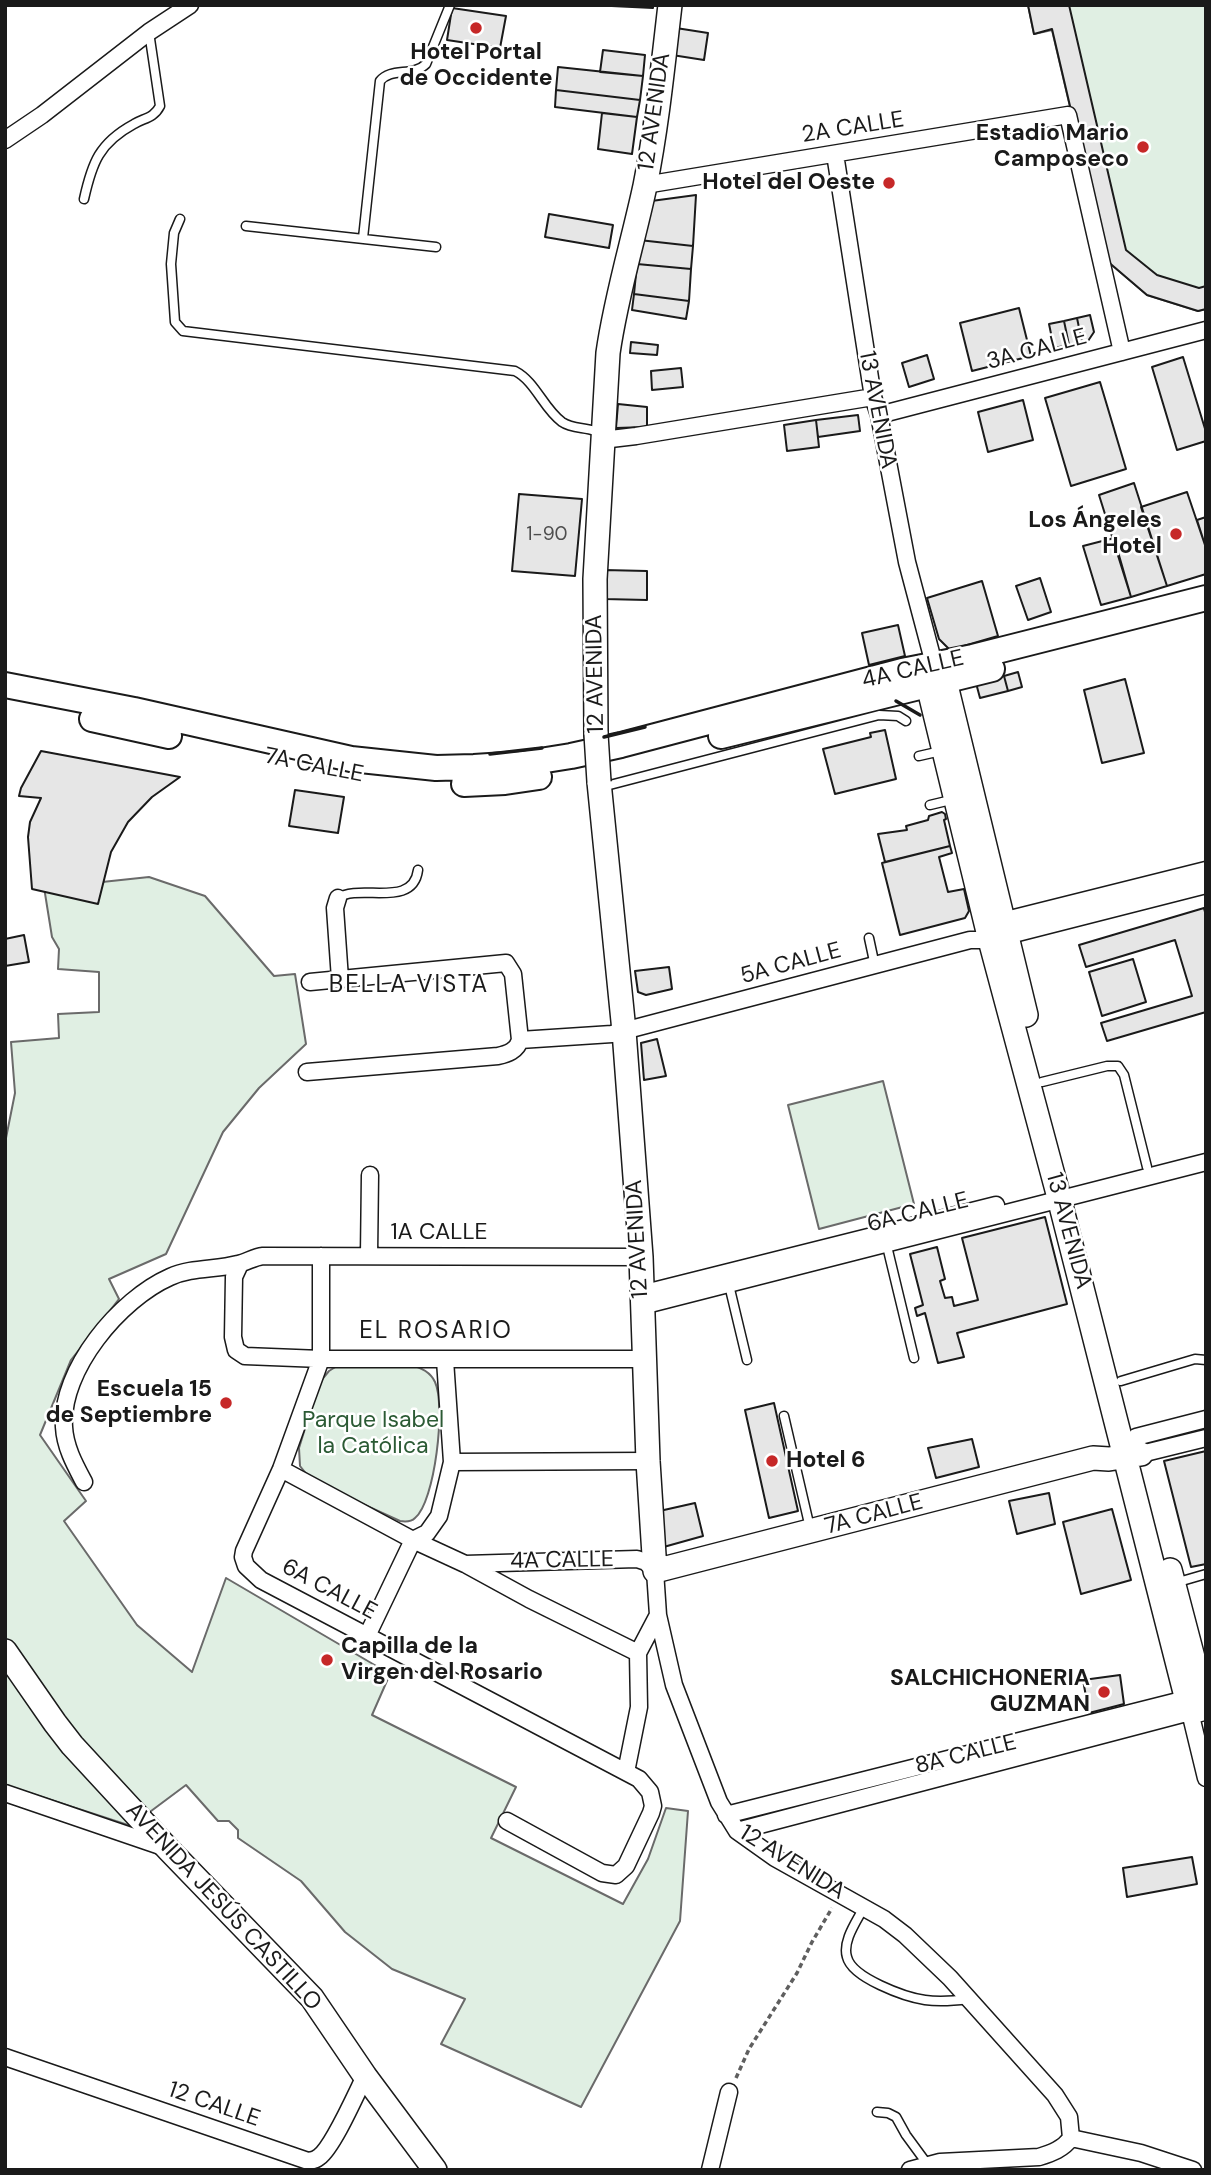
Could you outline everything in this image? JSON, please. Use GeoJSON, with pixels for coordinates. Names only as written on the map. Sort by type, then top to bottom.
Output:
{"type":"FeatureCollection","features":[{"type":"Feature","properties":{"kind":"main road","name":"4A CALLE"},"geometry":{"type":"LineString","coordinates":[[936,677],[973,657],[1206,598]]}},
{"type":"Feature","properties":{"kind":"main road","name":"4A CALLE"},"geometry":{"type":"LineString","coordinates":[[623,753],[1206,614]]}},
{"type":"Feature","properties":{"kind":"main road","name":"7A CALLE"},"geometry":{"type":"LineString","coordinates":[[5,685],[134,710],[351,759],[393,765],[436,768],[521,764],[571,756],[623,753]]}},
{"type":"Feature","properties":{"kind":"main road","name":"7A CALLE"},"geometry":{"type":"LineString","coordinates":[[5,701],[318,768],[429,783],[505,782],[623,753]]}},
{"type":"Feature","properties":{"kind":"street"},"geometry":{"type":"LineString","coordinates":[[5,140],[42,115],[149,32],[190,5]]}},
{"type":"Feature","properties":{"kind":"street","name":"12 AVENIDA"},"geometry":{"type":"LineString","coordinates":[[670,5],[645,185],[613,318],[604,390],[595,579],[599,785],[624,1031],[641,1257],[643,1359],[658,1615],[674,1685],[726,1815],[737,1831],[775,1858],[884,1919],[931,1958],[1055,2095],[1069,2117],[1071,2138]]}},
{"type":"Feature","properties":{"kind":"street","name":"2A CALLE"},"geometry":{"type":"LineString","coordinates":[[645,185],[1068,115],[1122,352]]}},
{"type":"Feature","properties":{"kind":"street","name":"13 AVENIDA"},"geometry":{"type":"LineString","coordinates":[[835,154],[873,397],[879,415],[907,562],[936,677],[991,932],[1042,1082],[1066,1193],[1199,1702]]}},
{"type":"Feature","properties":{"kind":"street","name":"3A CALLE"},"geometry":{"type":"LineString","coordinates":[[879,415],[1206,330]]}},
{"type":"Feature","properties":{"kind":"street"},"geometry":{"type":"LineString","coordinates":[[602,440],[873,397]]}},
{"type":"Feature","properties":{"kind":"street","name":"13 AVENIDA"},"geometry":{"type":"LineString","coordinates":[[936,677],[944,750],[955,799],[1121,1381],[1131,1448],[1174,1583],[1199,1702],[1206,1778]]}},
{"type":"Feature","properties":{"kind":"street","name":"5A CALLE"},"geometry":{"type":"LineString","coordinates":[[520,1040],[602,1036],[624,1031],[876,966],[1206,870]]}},
{"type":"Feature","properties":{"kind":"street","name":"5A CALLE"},"geometry":{"type":"LineString","coordinates":[[991,932],[1206,885]]}},
{"type":"Feature","properties":{"kind":"street"},"geometry":{"type":"LineString","coordinates":[[338,898],[335,908],[340,979]]}},
{"type":"Feature","properties":{"kind":"street"},"geometry":{"type":"LineString","coordinates":[[307,1072],[498,1056],[513,1051],[520,1040],[513,974],[506,963],[310,982]]}},
{"type":"Feature","properties":{"kind":"street","name":"6A CALLE"},"geometry":{"type":"LineString","coordinates":[[1066,1193],[1147,1167],[1206,1152]]}},
{"type":"Feature","properties":{"kind":"street","name":"6A CALLE"},"geometry":{"type":"LineString","coordinates":[[642,1300],[1066,1193],[1206,1162]]}},
{"type":"Feature","properties":{"kind":"street"},"geometry":{"type":"LineString","coordinates":[[369,1255],[370,1175]]}},
{"type":"Feature","properties":{"kind":"street","name":"1A CALLE"},"geometry":{"type":"LineString","coordinates":[[84,1482],[71,1458],[64,1428],[66,1398],[77,1370],[122,1309],[155,1284],[187,1271],[240,1264],[263,1256],[641,1257]]}},
{"type":"Feature","properties":{"kind":"street"},"geometry":{"type":"LineString","coordinates":[[321,1256],[321,1359],[281,1469],[413,1540],[466,1564],[529,1599],[638,1653]]}},
{"type":"Feature","properties":{"kind":"street","name":"6A CALLE"},"geometry":{"type":"LineString","coordinates":[[642,1300],[729,1285],[792,1262]]}},
{"type":"Feature","properties":{"kind":"street"},"geometry":{"type":"LineString","coordinates":[[240,1264],[234,1277],[233,1337],[236,1350],[246,1356],[445,1360],[643,1359]]}},
{"type":"Feature","properties":{"kind":"street"},"geometry":{"type":"LineString","coordinates":[[367,1636],[413,1540],[427,1533],[439,1516],[452,1462],[445,1360]]}},
{"type":"Feature","properties":{"kind":"street","name":"7A CALLE"},"geometry":{"type":"LineString","coordinates":[[1131,1448],[1206,1419]]}},
{"type":"Feature","properties":{"kind":"street","name":"7A CALLE"},"geometry":{"type":"LineString","coordinates":[[655,1571],[1093,1458],[1106,1447],[1131,1448],[1206,1438]]}},
{"type":"Feature","properties":{"kind":"street"},"geometry":{"type":"LineString","coordinates":[[452,1462],[648,1461]]}},
{"type":"Feature","properties":{"kind":"street","name":"6A CALLE"},"geometry":{"type":"LineString","coordinates":[[281,1469],[246,1545],[244,1560],[250,1571],[261,1580],[639,1779],[652,1798],[651,1814],[626,1866],[616,1875],[602,1873],[507,1821]]}},
{"type":"Feature","properties":{"kind":"street","name":"4A CALLE"},"geometry":{"type":"LineString","coordinates":[[466,1564],[637,1559],[646,1562],[655,1571]]}},
{"type":"Feature","properties":{"kind":"street"},"geometry":{"type":"LineString","coordinates":[[626,1772],[639,1707],[638,1653],[658,1615]]}},
{"type":"Feature","properties":{"kind":"street","name":"AVENIDA JESÚS CASTILLO"},"geometry":{"type":"LineString","coordinates":[[5,1651],[72,1745],[168,1849],[298,1982],[435,2170]]}},
{"type":"Feature","properties":{"kind":"street","name":"8A CALLE"},"geometry":{"type":"LineString","coordinates":[[726,1815],[1199,1702]]}},
{"type":"Feature","properties":{"kind":"street","name":"8A CALLE"},"geometry":{"type":"LineString","coordinates":[[737,1831],[1199,1702]]}},
{"type":"Feature","properties":{"kind":"street"},"geometry":{"type":"LineString","coordinates":[[5,1793],[168,1849]]}},
{"type":"Feature","properties":{"kind":"street","name":"12 CALLE"},"geometry":{"type":"LineString","coordinates":[[5,2057],[308,2161],[324,2152],[365,2076]]}},
{"type":"Feature","properties":{"kind":"street"},"geometry":{"type":"LineString","coordinates":[[710,2170],[729,2092]]}},
{"type":"Feature","properties":{"kind":"street"},"geometry":{"type":"LineString","coordinates":[[910,2170],[940,2162],[1039,2157],[1062,2148],[1071,2138],[1141,2153],[1193,2170]]}},
{"type":"Feature","properties":{"kind":"lane"},"geometry":{"type":"LineString","coordinates":[[363,239],[380,81],[388,74],[411,72],[426,64],[450,5]]}},
{"type":"Feature","properties":{"kind":"lane"},"geometry":{"type":"LineString","coordinates":[[84,199],[91,170],[101,150],[125,129],[154,116],[160,106],[149,32]]}},
{"type":"Feature","properties":{"kind":"lane"},"geometry":{"type":"LineString","coordinates":[[180,219],[173,240],[171,264],[175,322],[183,331],[515,371],[526,379],[562,422],[571,427],[595,431],[602,440]]}},
{"type":"Feature","properties":{"kind":"lane"},"geometry":{"type":"LineString","coordinates":[[246,226],[436,247]]}},
{"type":"Feature","properties":{"kind":"lane"},"geometry":{"type":"LineString","coordinates":[[599,785],[879,715],[898,716],[906,721]]}},
{"type":"Feature","properties":{"kind":"lane"},"geometry":{"type":"LineString","coordinates":[[919,757],[944,750]]}},
{"type":"Feature","properties":{"kind":"lane"},"geometry":{"type":"LineString","coordinates":[[930,805],[955,799]]}},
{"type":"Feature","properties":{"kind":"lane"},"geometry":{"type":"LineString","coordinates":[[338,898],[354,892],[398,892],[413,883],[418,870]]}},
{"type":"Feature","properties":{"kind":"lane"},"geometry":{"type":"LineString","coordinates":[[869,938],[876,966]]}},
{"type":"Feature","properties":{"kind":"lane"},"geometry":{"type":"LineString","coordinates":[[1042,1082],[1107,1066],[1118,1066],[1124,1075],[1147,1167]]}},
{"type":"Feature","properties":{"kind":"lane"},"geometry":{"type":"LineString","coordinates":[[885,1239],[914,1358]]}},
{"type":"Feature","properties":{"kind":"lane"},"geometry":{"type":"LineString","coordinates":[[729,1285],[747,1360]]}},
{"type":"Feature","properties":{"kind":"lane"},"geometry":{"type":"LineString","coordinates":[[1121,1381],[1195,1359],[1206,1360]]}},
{"type":"Feature","properties":{"kind":"lane"},"geometry":{"type":"LineString","coordinates":[[784,1416],[811,1531]]}},
{"type":"Feature","properties":{"kind":"lane"},"geometry":{"type":"LineString","coordinates":[[1174,1583],[1206,1574]]}},
{"type":"Feature","properties":{"kind":"lane"},"geometry":{"type":"LineString","coordinates":[[864,1907],[846,1949],[847,1960],[852,1968],[860,1975],[908,1996],[939,2001],[968,1999]]}},
{"type":"Feature","properties":{"kind":"lane"},"geometry":{"type":"LineString","coordinates":[[877,2112],[896,2117],[928,2165]]}},
{"type":"Feature","properties":{"kind":"path"},"geometry":{"type":"LineString","coordinates":[[729,2092],[749,2049],[797,1973],[812,1942],[841,1895]]}},
{"type":"Feature","properties":{"kind":"green space","name":"Estadio Mario Camposeco"},"geometry":{"type":"Polygon","coordinates":[[[1028,5],[1206,5],[1206,309],[1198,311],[1147,295],[1106,260],[1052,30],[1034,34],[1028,5]]]}},
{"type":"Feature","properties":{"kind":"green space"},"geometry":{"type":"Polygon","coordinates":[[[149,877],[205,896],[274,976],[295,974],[306,1044],[259,1088],[223,1132],[166,1254],[109,1279],[119,1299],[71,1360],[40,1435],[86,1501],[64,1521],[137,1625],[192,1672],[226,1578],[390,1674],[372,1715],[516,1787],[491,1838],[623,1904],[648,1859],[666,1808],[688,1811],[680,1921],[581,2107],[441,2044],[465,1999],[392,1969],[345,1932],[301,1881],[238,1838],[238,1830],[229,1821],[218,1821],[186,1785],[131,1826],[5,1785],[5,1143],[15,1093],[11,1042],[59,1038],[58,1014],[99,1012],[99,972],[58,969],[59,949],[52,937],[43,881],[74,885],[149,877]]]}},
{"type":"Feature","properties":{"kind":"green space"},"geometry":{"type":"Polygon","coordinates":[[[883,1081],[914,1204],[819,1229],[788,1105],[883,1081]]]}},
{"type":"Feature","properties":{"kind":"green space","name":"Parque Isabel la Católica"},"geometry":{"type":"Polygon","coordinates":[[[409,1365],[424,1370],[435,1382],[439,1431],[433,1474],[422,1509],[415,1518],[404,1522],[312,1481],[300,1466],[299,1448],[319,1383],[329,1371],[337,1366],[409,1365]]]}},
{"type":"Feature","properties":{"kind":"building"},"geometry":{"type":"Polygon","coordinates":[[[591,5],[653,5],[653,8],[591,5]]]}},
{"type":"Feature","properties":{"kind":"building"},"geometry":{"type":"Polygon","coordinates":[[[1028,5],[1069,5],[1126,250],[1157,275],[1199,288],[1206,286],[1206,309],[1198,311],[1147,295],[1106,260],[1052,29],[1034,34],[1028,5]]]}},
{"type":"Feature","properties":{"kind":"building","name":"Hotel Portal de Occidente"},"geometry":{"type":"Polygon","coordinates":[[[452,8],[506,16],[500,48],[447,40],[452,8]]]}},
{"type":"Feature","properties":{"kind":"building"},"geometry":{"type":"Polygon","coordinates":[[[676,28],[708,33],[704,60],[672,55],[676,28]]]}},
{"type":"Feature","properties":{"kind":"building"},"geometry":{"type":"Polygon","coordinates":[[[603,50],[645,55],[643,76],[600,72],[603,50]]]}},
{"type":"Feature","properties":{"kind":"building"},"geometry":{"type":"Polygon","coordinates":[[[558,67],[643,76],[640,100],[556,90],[558,67]]]}},
{"type":"Feature","properties":{"kind":"building"},"geometry":{"type":"Polygon","coordinates":[[[556,90],[640,100],[637,117],[555,107],[556,90]]]}},
{"type":"Feature","properties":{"kind":"building"},"geometry":{"type":"Polygon","coordinates":[[[602,113],[637,117],[632,154],[598,149],[602,113]]]}},
{"type":"Feature","properties":{"kind":"building"},"geometry":{"type":"Polygon","coordinates":[[[696,195],[693,246],[639,240],[644,202],[696,195]]]}},
{"type":"Feature","properties":{"kind":"building"},"geometry":{"type":"Polygon","coordinates":[[[549,214],[613,225],[609,248],[545,237],[549,214]]]}},
{"type":"Feature","properties":{"kind":"building"},"geometry":{"type":"Polygon","coordinates":[[[639,240],[693,246],[691,269],[637,264],[639,240]]]}},
{"type":"Feature","properties":{"kind":"building"},"geometry":{"type":"Polygon","coordinates":[[[637,264],[691,269],[689,301],[634,294],[637,264]]]}},
{"type":"Feature","properties":{"kind":"building"},"geometry":{"type":"Polygon","coordinates":[[[634,294],[689,301],[686,319],[632,310],[634,294]]]}},
{"type":"Feature","properties":{"kind":"building"},"geometry":{"type":"Polygon","coordinates":[[[1019,308],[1031,356],[972,371],[960,323],[1019,308]]]}},
{"type":"Feature","properties":{"kind":"building"},"geometry":{"type":"Polygon","coordinates":[[[1090,315],[1094,332],[1088,341],[1082,342],[1077,318],[1090,315]]]}},
{"type":"Feature","properties":{"kind":"building"},"geometry":{"type":"Polygon","coordinates":[[[1077,318],[1082,342],[1069,345],[1064,321],[1077,318]]]}},
{"type":"Feature","properties":{"kind":"building"},"geometry":{"type":"Polygon","coordinates":[[[1064,321],[1069,345],[1054,348],[1049,324],[1064,321]]]}},
{"type":"Feature","properties":{"kind":"building"},"geometry":{"type":"Polygon","coordinates":[[[631,342],[658,345],[657,355],[630,353],[631,342]]]}},
{"type":"Feature","properties":{"kind":"building"},"geometry":{"type":"Polygon","coordinates":[[[927,355],[934,379],[909,387],[902,363],[927,355]]]}},
{"type":"Feature","properties":{"kind":"building"},"geometry":{"type":"Polygon","coordinates":[[[1183,357],[1206,432],[1206,441],[1177,450],[1152,367],[1183,357]]]}},
{"type":"Feature","properties":{"kind":"building"},"geometry":{"type":"Polygon","coordinates":[[[681,368],[683,387],[652,390],[651,371],[681,368]]]}},
{"type":"Feature","properties":{"kind":"building"},"geometry":{"type":"Polygon","coordinates":[[[1100,382],[1126,469],[1071,486],[1045,398],[1100,382]]]}},
{"type":"Feature","properties":{"kind":"building"},"geometry":{"type":"Polygon","coordinates":[[[1023,400],[1033,440],[988,452],[978,412],[1023,400]]]}},
{"type":"Feature","properties":{"kind":"building"},"geometry":{"type":"Polygon","coordinates":[[[618,404],[647,407],[647,427],[616,428],[618,404]]]}},
{"type":"Feature","properties":{"kind":"building"},"geometry":{"type":"Polygon","coordinates":[[[858,415],[860,431],[818,437],[816,420],[858,415]]]}},
{"type":"Feature","properties":{"kind":"building"},"geometry":{"type":"Polygon","coordinates":[[[816,420],[819,447],[787,451],[784,425],[816,420]]]}},
{"type":"Feature","properties":{"kind":"building"},"geometry":{"type":"Polygon","coordinates":[[[1134,483],[1167,586],[1131,597],[1099,495],[1134,483]]]}},
{"type":"Feature","properties":{"kind":"building","name":"Los Ángeles Hotel"},"geometry":{"type":"Polygon","coordinates":[[[1187,492],[1206,548],[1206,574],[1167,586],[1141,507],[1187,492]]]}},
{"type":"Feature","properties":{"kind":"building"},"geometry":{"type":"Polygon","coordinates":[[[519,494],[582,499],[575,576],[512,571],[519,494]]]}},
{"type":"Feature","properties":{"kind":"building"},"geometry":{"type":"Polygon","coordinates":[[[1206,517],[1206,548],[1197,520],[1206,517]]]}},
{"type":"Feature","properties":{"kind":"building"},"geometry":{"type":"Polygon","coordinates":[[[1114,538],[1131,597],[1101,605],[1083,546],[1114,538]]]}},
{"type":"Feature","properties":{"kind":"building"},"geometry":{"type":"Polygon","coordinates":[[[604,570],[647,571],[647,600],[604,599],[604,570]]]}},
{"type":"Feature","properties":{"kind":"building"},"geometry":{"type":"Polygon","coordinates":[[[1040,578],[1051,612],[1028,620],[1016,586],[1040,578]]]}},
{"type":"Feature","properties":{"kind":"building"},"geometry":{"type":"Polygon","coordinates":[[[982,581],[998,636],[950,650],[939,639],[927,598],[982,581]]]}},
{"type":"Feature","properties":{"kind":"building"},"geometry":{"type":"Polygon","coordinates":[[[898,625],[905,656],[869,665],[862,633],[898,625]]]}},
{"type":"Feature","properties":{"kind":"building"},"geometry":{"type":"Polygon","coordinates":[[[1018,672],[1022,687],[1008,691],[1004,676],[1018,672]]]}},
{"type":"Feature","properties":{"kind":"building"},"geometry":{"type":"Polygon","coordinates":[[[1004,676],[1008,691],[980,698],[976,683],[1004,676]]]}},
{"type":"Feature","properties":{"kind":"building"},"geometry":{"type":"Polygon","coordinates":[[[1125,679],[1144,753],[1102,763],[1084,690],[1125,679]]]}},
{"type":"Feature","properties":{"kind":"building"},"geometry":{"type":"Polygon","coordinates":[[[885,730],[896,779],[835,794],[823,749],[871,737],[870,733],[885,730]]]}},
{"type":"Feature","properties":{"kind":"building"},"geometry":{"type":"Polygon","coordinates":[[[41,751],[180,777],[152,797],[128,822],[111,852],[98,904],[32,889],[28,837],[30,822],[41,798],[19,796],[41,751]]]}},
{"type":"Feature","properties":{"kind":"building"},"geometry":{"type":"Polygon","coordinates":[[[295,790],[344,797],[338,833],[289,826],[295,790]]]}},
{"type":"Feature","properties":{"kind":"building"},"geometry":{"type":"Polygon","coordinates":[[[942,812],[945,814],[950,846],[885,862],[878,834],[907,830],[906,826],[928,820],[929,816],[942,812]]]}},
{"type":"Feature","properties":{"kind":"building"},"geometry":{"type":"Polygon","coordinates":[[[950,846],[952,853],[939,857],[948,892],[964,889],[969,911],[965,918],[900,935],[882,863],[950,846]]]}},
{"type":"Feature","properties":{"kind":"building"},"geometry":{"type":"Polygon","coordinates":[[[1204,908],[1206,1012],[1107,1041],[1101,1023],[1192,996],[1175,940],[1086,967],[1079,945],[1204,908]]]}},
{"type":"Feature","properties":{"kind":"building"},"geometry":{"type":"Polygon","coordinates":[[[24,935],[29,962],[5,966],[5,939],[24,935]]]}},
{"type":"Feature","properties":{"kind":"building"},"geometry":{"type":"Polygon","coordinates":[[[1133,959],[1146,1002],[1102,1016],[1089,972],[1133,959]]]}},
{"type":"Feature","properties":{"kind":"building"},"geometry":{"type":"Polygon","coordinates":[[[669,967],[672,989],[646,995],[638,992],[635,971],[669,967]]]}},
{"type":"Feature","properties":{"kind":"building"},"geometry":{"type":"Polygon","coordinates":[[[657,1039],[666,1076],[644,1080],[641,1043],[657,1039]]]}},
{"type":"Feature","properties":{"kind":"building"},"geometry":{"type":"Polygon","coordinates":[[[1045,1217],[1067,1304],[957,1333],[964,1357],[938,1363],[925,1313],[917,1316],[915,1308],[923,1305],[910,1254],[937,1247],[945,1279],[940,1281],[945,1298],[952,1297],[954,1306],[978,1300],[962,1238],[1045,1217]]]}},
{"type":"Feature","properties":{"kind":"building","name":"Hotel 6"},"geometry":{"type":"Polygon","coordinates":[[[774,1403],[798,1511],[769,1518],[745,1410],[774,1403]]]}},
{"type":"Feature","properties":{"kind":"building"},"geometry":{"type":"Polygon","coordinates":[[[972,1439],[979,1467],[936,1478],[928,1448],[972,1439]]]}},
{"type":"Feature","properties":{"kind":"building"},"geometry":{"type":"Polygon","coordinates":[[[1206,1451],[1206,1564],[1191,1567],[1164,1461],[1206,1451]]]}},
{"type":"Feature","properties":{"kind":"building"},"geometry":{"type":"Polygon","coordinates":[[[1049,1493],[1055,1524],[1017,1534],[1009,1501],[1049,1493]]]}},
{"type":"Feature","properties":{"kind":"building"},"geometry":{"type":"Polygon","coordinates":[[[695,1503],[703,1536],[660,1548],[655,1512],[695,1503]]]}},
{"type":"Feature","properties":{"kind":"building"},"geometry":{"type":"Polygon","coordinates":[[[1112,1509],[1131,1580],[1081,1594],[1063,1522],[1112,1509]]]}},
{"type":"Feature","properties":{"kind":"building","name":"SALCHICHONERIA GUZMAN"},"geometry":{"type":"Polygon","coordinates":[[[1120,1675],[1124,1704],[1089,1713],[1083,1680],[1120,1675]]]}},
{"type":"Feature","properties":{"kind":"building"},"geometry":{"type":"Polygon","coordinates":[[[1192,1857],[1197,1884],[1127,1897],[1123,1868],[1192,1857]]]}},
{"type":"Feature","properties":{"kind":"wall"},"geometry":{"type":"LineString","coordinates":[[896,701],[920,715]]}},
{"type":"Feature","properties":{"kind":"wall"},"geometry":{"type":"LineString","coordinates":[[604,737],[645,727]]}},
{"type":"Feature","properties":{"kind":"wall"},"geometry":{"type":"LineString","coordinates":[[490,754],[542,748]]}},
{"type":"Feature","properties":{"kind":"place","name":"Hotel Portal de Occidente"},"geometry":{"type":"Point","coordinates":[476,28]}},
{"type":"Feature","properties":{"kind":"place","name":"Estadio Mario Camposeco"},"geometry":{"type":"Point","coordinates":[1143,147]}},
{"type":"Feature","properties":{"kind":"place","name":"Hotel del Oeste"},"geometry":{"type":"Point","coordinates":[889,183]}},
{"type":"Feature","properties":{"kind":"place","name":"Los Ángeles Hotel"},"geometry":{"type":"Point","coordinates":[1176,534]}},
{"type":"Feature","properties":{"kind":"place","name":"Escuela 15 de Septiembre"},"geometry":{"type":"Point","coordinates":[226,1403]}},
{"type":"Feature","properties":{"kind":"place","name":"Hotel 6"},"geometry":{"type":"Point","coordinates":[772,1461]}},
{"type":"Feature","properties":{"kind":"place","name":"Capilla de la Virgen del Rosario"},"geometry":{"type":"Point","coordinates":[327,1660]}},
{"type":"Feature","properties":{"kind":"place","name":"SALCHICHONERIA GUZMAN"},"geometry":{"type":"Point","coordinates":[1104,1692]}},
{"type":"Feature","properties":{"kind":"district","name":"BELLA VISTA"},"geometry":{"type":"Point","coordinates":[409,986]}},
{"type":"Feature","properties":{"kind":"district","name":"EL ROSARIO"},"geometry":{"type":"Point","coordinates":[436,1332]}}]}
